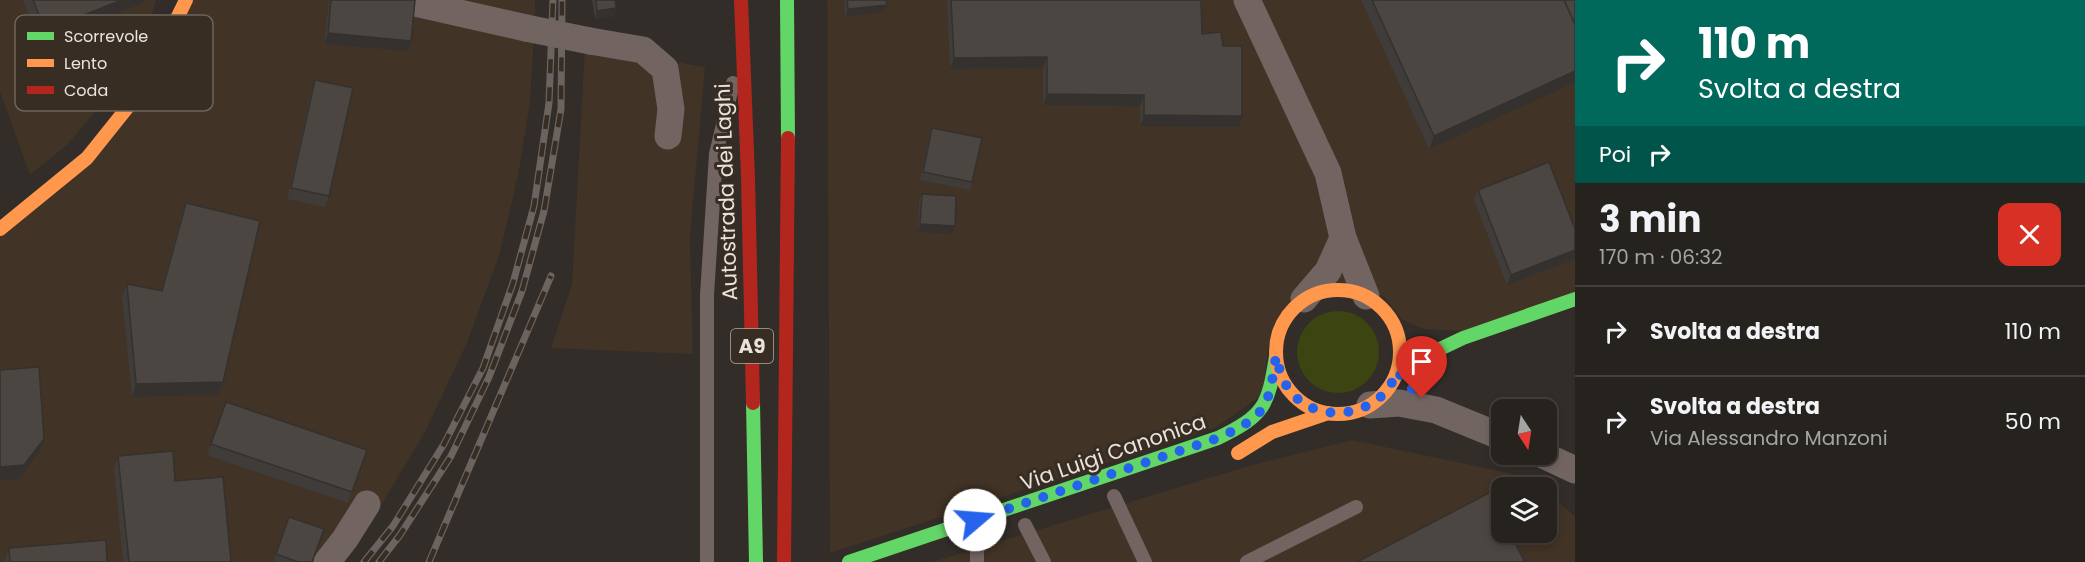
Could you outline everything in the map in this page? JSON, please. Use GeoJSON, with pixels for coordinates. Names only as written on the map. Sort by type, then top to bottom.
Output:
{"type":"FeatureCollection","features":[{"type":"Feature","properties":{"kind":"main road"},"geometry":{"type":"LineString","coordinates":[[179,15],[186,0]]}},
{"type":"Feature","properties":{"kind":"main road","name":"Autostrada dei Laghi"},"geometry":{"type":"LineString","coordinates":[[741,0],[741,47],[748,177],[756,562]]}},
{"type":"Feature","properties":{"kind":"main road","name":"A9"},"geometry":{"type":"LineString","coordinates":[[784,562],[788,189],[787,0]]}},
{"type":"Feature","properties":{"kind":"main road"},"geometry":{"type":"LineString","coordinates":[[0,229],[87,158],[125,111]]}},
{"type":"Feature","properties":{"kind":"main road"},"geometry":{"type":"LineString","coordinates":[[0,211],[56,165]]}},
{"type":"Feature","properties":{"kind":"main road"},"geometry":{"type":"LineString","coordinates":[[736,203],[748,177]]}},
{"type":"Feature","properties":{"kind":"main road"},"geometry":{"type":"LineString","coordinates":[[788,189],[800,253],[800,324]]}},
{"type":"Feature","properties":{"kind":"main road"},"geometry":{"type":"LineString","coordinates":[[1345,290],[1366,296],[1383,308],[1402,329],[1398,370],[1389,388],[1370,405],[1350,413],[1328,413],[1308,406],[1291,392],[1281,377],[1276,356],[1278,334],[1288,315],[1304,299],[1324,291],[1345,290]]}},
{"type":"Feature","properties":{"kind":"main road"},"geometry":{"type":"LineString","coordinates":[[1398,370],[1419,357],[1464,338],[1575,299]]}},
{"type":"Feature","properties":{"kind":"main road"},"geometry":{"type":"LineString","coordinates":[[1433,337],[1464,338]]}},
{"type":"Feature","properties":{"kind":"main road","name":"Via Luigi Canonica"},"geometry":{"type":"LineString","coordinates":[[849,562],[1196,446],[1238,429],[1259,415],[1268,401],[1276,356]]}},
{"type":"Feature","properties":{"kind":"main road","name":"Via Luigi Canonica"},"geometry":{"type":"LineString","coordinates":[[1227,458],[1272,432],[1328,413]]}},
{"type":"Feature","properties":{"kind":"main road","name":"Via Luigi Canonica"},"geometry":{"type":"LineString","coordinates":[[1020,526],[1042,519]]}},
{"type":"Feature","properties":{"kind":"street"},"geometry":{"type":"LineString","coordinates":[[402,0],[526,28],[644,50],[665,69],[671,109],[668,136]]}},
{"type":"Feature","properties":{"kind":"street"},"geometry":{"type":"LineString","coordinates":[[1247,0],[1328,173],[1343,237],[1366,296]]}},
{"type":"Feature","properties":{"kind":"street"},"geometry":{"type":"LineString","coordinates":[[1304,299],[1328,271],[1343,237]]}},
{"type":"Feature","properties":{"kind":"street"},"geometry":{"type":"LineString","coordinates":[[1398,370],[1409,386],[1436,410]]}},
{"type":"Feature","properties":{"kind":"street"},"geometry":{"type":"LineString","coordinates":[[1370,405],[1399,403],[1436,410],[1491,432]]}},
{"type":"Feature","properties":{"kind":"street"},"geometry":{"type":"LineString","coordinates":[[1557,462],[1575,470]]}},
{"type":"Feature","properties":{"kind":"street"},"geometry":{"type":"LineString","coordinates":[[327,562],[367,504]]}},
{"type":"Feature","properties":{"kind":"lane"},"geometry":{"type":"LineString","coordinates":[[707,562],[707,295],[716,154],[741,47]]}},
{"type":"Feature","properties":{"kind":"lane"},"geometry":{"type":"LineString","coordinates":[[1114,495],[1145,562]]}},
{"type":"Feature","properties":{"kind":"lane"},"geometry":{"type":"LineString","coordinates":[[1247,562],[1356,507]]}},
{"type":"Feature","properties":{"kind":"lane"},"geometry":{"type":"LineString","coordinates":[[1020,526],[1044,562]]}},
{"type":"Feature","properties":{"kind":"lane"},"geometry":{"type":"LineString","coordinates":[[976,541],[977,562]]}},
{"type":"Feature","properties":{"kind":"shaded area"},"geometry":{"type":"Polygon","coordinates":[[[0,0],[156,0],[152,15],[15,15],[15,111],[96,111],[67,145],[30,175],[0,92],[0,0]]]}},
{"type":"Feature","properties":{"kind":"shaded area"},"geometry":{"type":"Polygon","coordinates":[[[192,0],[381,0],[534,35],[530,102],[518,176],[499,256],[466,345],[425,432],[383,502],[340,562],[0,562],[0,236],[90,161],[122,111],[213,111],[213,15],[182,15],[192,0]]]}},
{"type":"Feature","properties":{"kind":"shaded area"},"geometry":{"type":"Polygon","coordinates":[[[443,0],[535,0],[535,21],[443,0]]]}},
{"type":"Feature","properties":{"kind":"shaded area"},"geometry":{"type":"Polygon","coordinates":[[[827,0],[1575,0],[1575,292],[1470,331],[1424,329],[1403,320],[1383,296],[1352,283],[1325,284],[1293,299],[1276,319],[1269,343],[1262,395],[1215,428],[830,553],[827,0]]]}},
{"type":"Feature","properties":{"kind":"shaded area"},"geometry":{"type":"Polygon","coordinates":[[[585,46],[705,67],[690,237],[693,354],[551,348],[572,284],[585,46]]]}},
{"type":"Feature","properties":{"kind":"shaded area"},"geometry":{"type":"Polygon","coordinates":[[[1352,440],[1527,477],[1491,477],[1491,543],[1557,543],[1557,501],[1575,516],[1575,562],[932,562],[1252,465],[1352,440]]]}},
{"type":"Feature","properties":{"kind":"green space"},"geometry":{"type":"Polygon","coordinates":[[[1338,311],[1354,314],[1367,323],[1376,336],[1379,352],[1376,368],[1367,381],[1354,390],[1338,393],[1322,390],[1309,381],[1300,368],[1297,352],[1300,336],[1309,323],[1322,314],[1338,311]]]}},
{"type":"Feature","properties":{"kind":"building"},"geometry":{"type":"Polygon","coordinates":[[[33,0],[122,0],[84,15],[39,15],[33,0]]]}},
{"type":"Feature","properties":{"kind":"building"},"geometry":{"type":"Polygon","coordinates":[[[331,0],[415,0],[411,41],[328,33],[331,0]]]}},
{"type":"Feature","properties":{"kind":"building"},"geometry":{"type":"Polygon","coordinates":[[[596,0],[615,0],[616,8],[597,11],[596,0]]]}},
{"type":"Feature","properties":{"kind":"building"},"geometry":{"type":"Polygon","coordinates":[[[847,0],[886,0],[887,5],[848,9],[847,0]]]}},
{"type":"Feature","properties":{"kind":"building"},"geometry":{"type":"Polygon","coordinates":[[[951,0],[1201,0],[1202,34],[1221,32],[1223,46],[1242,46],[1242,116],[1144,115],[1144,95],[1047,94],[1047,57],[954,58],[951,0]]]}},
{"type":"Feature","properties":{"kind":"building"},"geometry":{"type":"Polygon","coordinates":[[[1372,0],[1564,0],[1575,24],[1575,71],[1434,136],[1372,0]]]}},
{"type":"Feature","properties":{"kind":"building"},"geometry":{"type":"Polygon","coordinates":[[[1564,0],[1575,0],[1575,24],[1564,0]]]}},
{"type":"Feature","properties":{"kind":"building"},"geometry":{"type":"Polygon","coordinates":[[[315,80],[353,88],[329,196],[291,188],[315,80]]]}},
{"type":"Feature","properties":{"kind":"building"},"geometry":{"type":"Polygon","coordinates":[[[932,128],[982,138],[972,182],[923,172],[932,128]]]}},
{"type":"Feature","properties":{"kind":"building"},"geometry":{"type":"Polygon","coordinates":[[[1549,162],[1575,229],[1575,250],[1511,275],[1478,190],[1549,162]]]}},
{"type":"Feature","properties":{"kind":"building"},"geometry":{"type":"Polygon","coordinates":[[[922,194],[956,196],[955,226],[920,224],[922,194]]]}},
{"type":"Feature","properties":{"kind":"building"},"geometry":{"type":"Polygon","coordinates":[[[186,203],[260,221],[223,382],[136,384],[127,284],[162,291],[186,203]]]}},
{"type":"Feature","properties":{"kind":"building"},"geometry":{"type":"Polygon","coordinates":[[[39,367],[44,439],[24,465],[0,467],[0,370],[39,367]]]}},
{"type":"Feature","properties":{"kind":"building"},"geometry":{"type":"Polygon","coordinates":[[[226,402],[367,450],[352,492],[211,444],[226,402]]]}},
{"type":"Feature","properties":{"kind":"building"},"geometry":{"type":"Polygon","coordinates":[[[173,451],[175,481],[223,477],[231,562],[129,562],[118,456],[173,451]]]}},
{"type":"Feature","properties":{"kind":"building"},"geometry":{"type":"Polygon","coordinates":[[[1489,493],[1491,497],[1491,543],[1515,543],[1525,562],[1357,562],[1489,493]]]}},
{"type":"Feature","properties":{"kind":"building"},"geometry":{"type":"Polygon","coordinates":[[[289,517],[324,529],[312,562],[298,562],[276,554],[289,517]]]}},
{"type":"Feature","properties":{"kind":"building"},"geometry":{"type":"Polygon","coordinates":[[[106,540],[107,562],[10,562],[9,548],[106,540]]]}},
{"type":"Feature","properties":{"kind":"railway"},"geometry":{"type":"LineString","coordinates":[[364,562],[393,526],[444,444],[483,368],[513,283],[534,206],[549,103],[553,0]]}},
{"type":"Feature","properties":{"kind":"railway"},"geometry":{"type":"LineString","coordinates":[[379,562],[400,535],[451,456],[489,377],[522,291],[544,211],[561,109],[562,0]]}},
{"type":"Feature","properties":{"kind":"railway"},"geometry":{"type":"LineString","coordinates":[[429,562],[551,276]]}},
{"type":"Feature","properties":{"kind":"traffic: fast"},"geometry":{"type":"LineString","coordinates":[[787,0],[788,138]]}},
{"type":"Feature","properties":{"kind":"traffic: fast"},"geometry":{"type":"LineString","coordinates":[[1398,369],[1463,338],[1575,299]]}},
{"type":"Feature","properties":{"kind":"traffic: fast"},"geometry":{"type":"LineString","coordinates":[[849,562],[1218,438],[1246,423],[1262,407],[1267,398],[1276,356]]}},
{"type":"Feature","properties":{"kind":"traffic: fast"},"geometry":{"type":"LineString","coordinates":[[753,403],[756,562]]}},
{"type":"Feature","properties":{"kind":"traffic: slow"},"geometry":{"type":"LineString","coordinates":[[179,15],[186,0]]}},
{"type":"Feature","properties":{"kind":"traffic: slow"},"geometry":{"type":"LineString","coordinates":[[0,229],[87,158],[125,111]]}},
{"type":"Feature","properties":{"kind":"traffic: slow"},"geometry":{"type":"LineString","coordinates":[[1338,290],[1362,295],[1382,308],[1395,328],[1400,352],[1395,376],[1382,396],[1362,409],[1338,414],[1314,409],[1294,396],[1281,376],[1276,352],[1281,328],[1294,308],[1314,295],[1338,290]]}},
{"type":"Feature","properties":{"kind":"traffic: slow"},"geometry":{"type":"LineString","coordinates":[[1238,453],[1272,432],[1328,413]]}},
{"type":"Feature","properties":{"kind":"traffic: jam"},"geometry":{"type":"LineString","coordinates":[[741,0],[753,403]]}},
{"type":"Feature","properties":{"kind":"traffic: jam"},"geometry":{"type":"LineString","coordinates":[[784,562],[788,138]]}},
{"type":"Feature","properties":{"kind":"route"},"geometry":{"type":"LineString","coordinates":[[975,520],[1218,438],[1238,429],[1259,415],[1268,401],[1276,356],[1281,377],[1291,392],[1308,406],[1328,413],[1350,413],[1370,405],[1389,388],[1397,371],[1422,398]]}}]}
